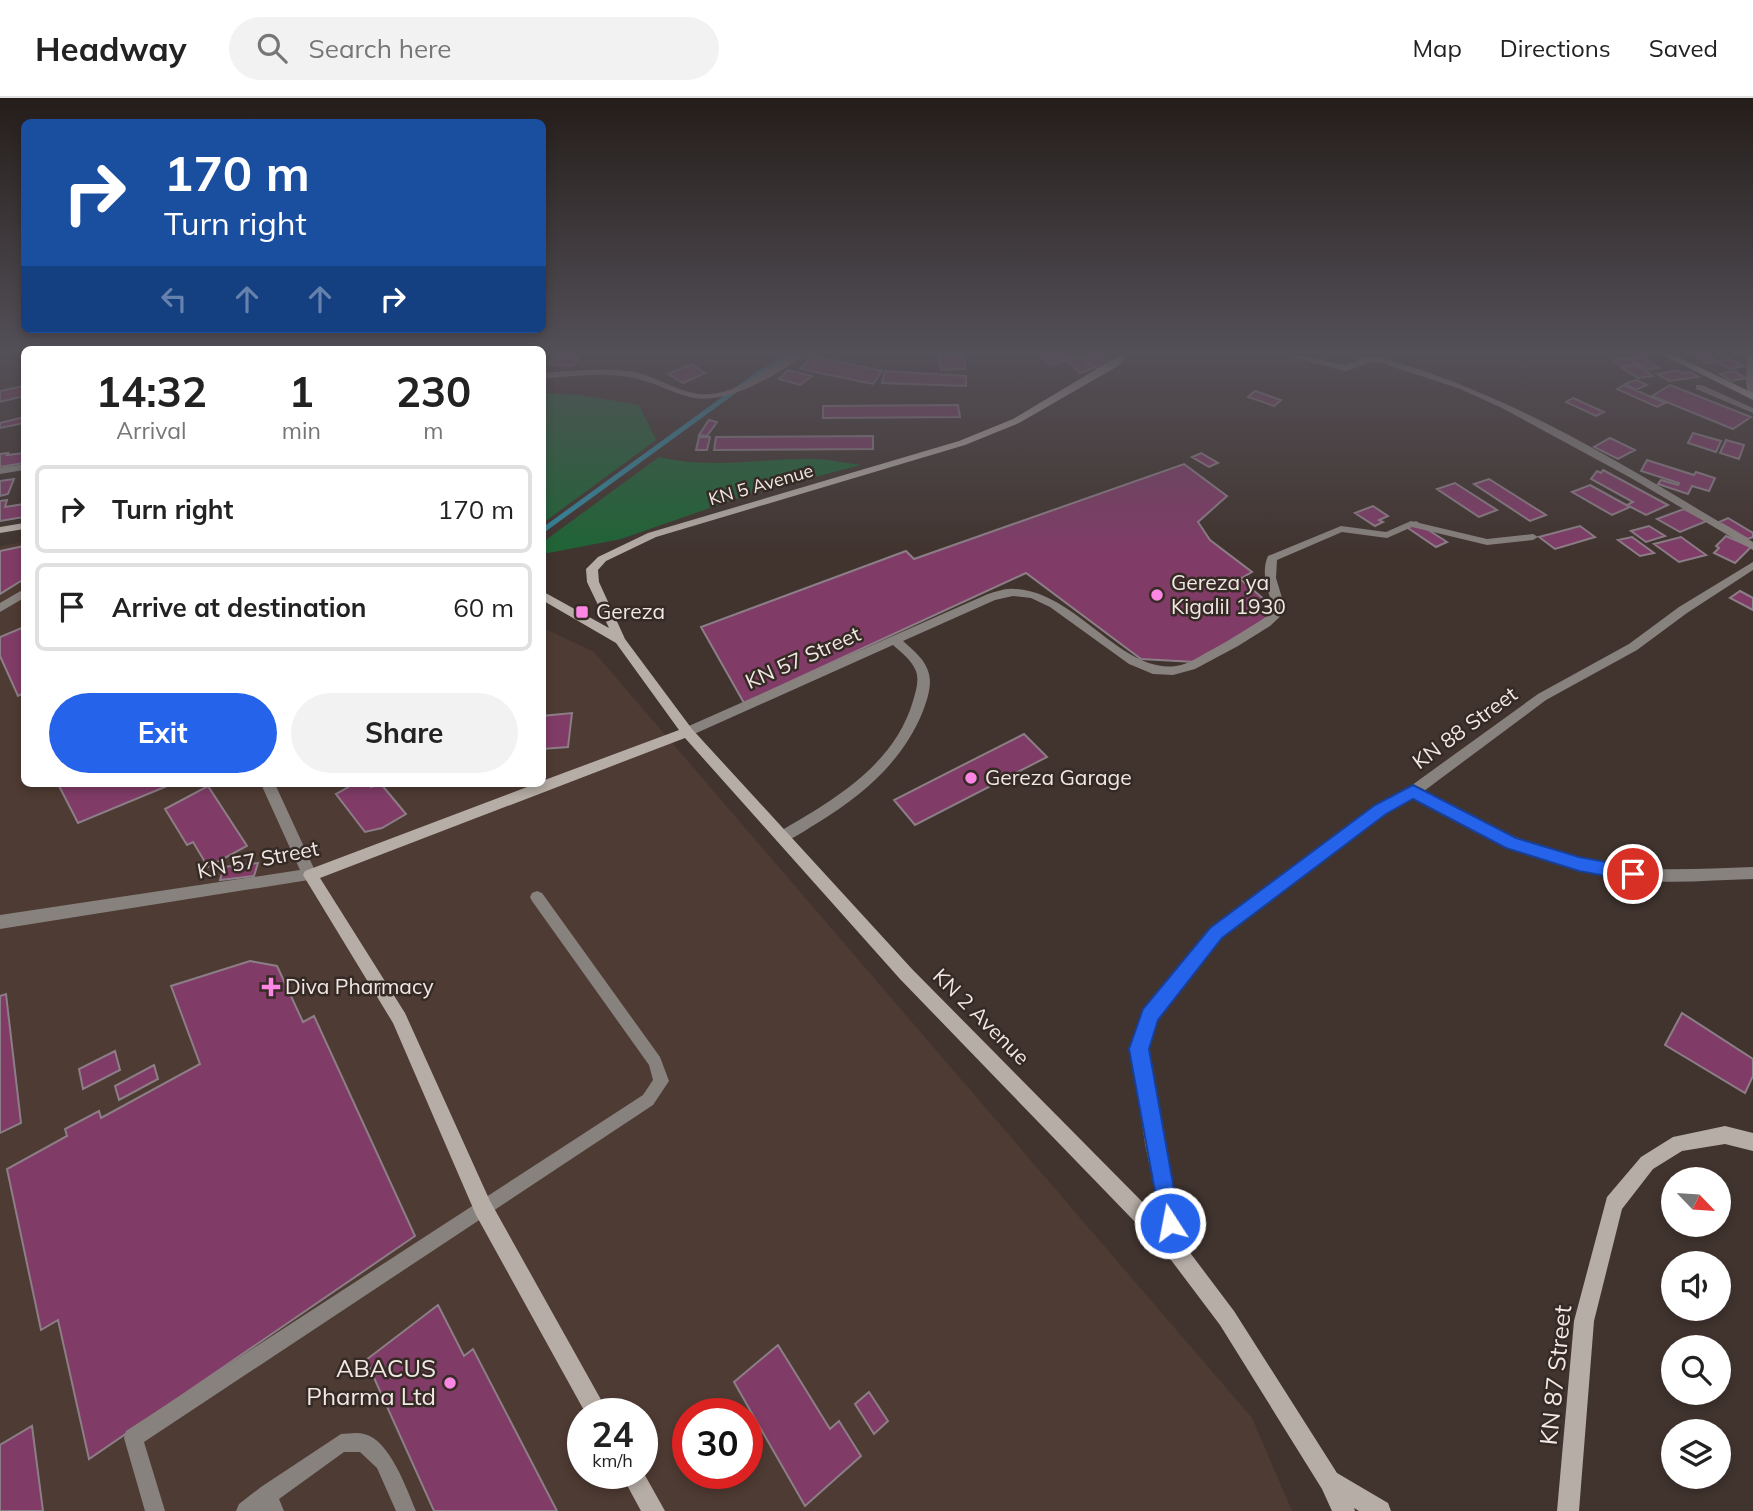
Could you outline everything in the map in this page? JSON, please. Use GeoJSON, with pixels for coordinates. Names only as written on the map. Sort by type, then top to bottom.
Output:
{"type":"FeatureCollection","features":[{"type":"Feature","properties":{"kind":"main road","name":"KN 5 Avenue"},"geometry":{"type":"LineString","coordinates":[[620,640],[593,582],[593,569],[602,559],[652,536],[962,443],[1016,421]]}},
{"type":"Feature","properties":{"kind":"main road"},"geometry":{"type":"LineString","coordinates":[[0,530],[21,526]]}},
{"type":"Feature","properties":{"kind":"main road","name":"KN 2 Avenue"},"geometry":{"type":"LineString","coordinates":[[546,597],[620,640],[687,732],[906,974],[1175,1249],[1227,1318],[1330,1481],[1344,1511]]}},
{"type":"Feature","properties":{"kind":"main road","name":"KN 57 Street"},"geometry":{"type":"LineString","coordinates":[[546,785],[687,732]]}},
{"type":"Feature","properties":{"kind":"main road","name":"KN 57 Street"},"geometry":{"type":"LineString","coordinates":[[310,875],[542,787]]}},
{"type":"Feature","properties":{"kind":"main road"},"geometry":{"type":"LineString","coordinates":[[310,875],[399,1018],[483,1208],[589,1398]]}},
{"type":"Feature","properties":{"kind":"main road","name":"KN 87 Street"},"geometry":{"type":"LineString","coordinates":[[1569,1511],[1584,1321],[1614,1204],[1647,1163],[1679,1143],[1725,1135],[1753,1142]]}},
{"type":"Feature","properties":{"kind":"main road"},"geometry":{"type":"LineString","coordinates":[[1330,1481],[1380,1511]]}},
{"type":"Feature","properties":{"kind":"main road"},"geometry":{"type":"LineString","coordinates":[[641,1489],[654,1511]]}},
{"type":"Feature","properties":{"kind":"street"},"geometry":{"type":"LineString","coordinates":[[1533,421],[1635,476],[1753,547]]}},
{"type":"Feature","properties":{"kind":"street"},"geometry":{"type":"LineString","coordinates":[[0,471],[21,468]]}},
{"type":"Feature","properties":{"kind":"street","name":"KN 57 Street"},"geometry":{"type":"LineString","coordinates":[[687,732],[992,597],[1012,592],[1030,594],[1057,608],[1140,666],[1172,671],[1190,667],[1271,619],[1280,611],[1270,581],[1268,567],[1272,558],[1341,529],[1387,535],[1411,524],[1487,541],[1533,537]]}},
{"type":"Feature","properties":{"kind":"street","name":"KN 88 Street"},"geometry":{"type":"LineString","coordinates":[[1175,1249],[1139,1049],[1150,1016],[1216,933],[1380,810],[1413,792],[1542,697],[1633,647],[1683,610],[1753,565]]}},
{"type":"Feature","properties":{"kind":"street"},"geometry":{"type":"LineString","coordinates":[[0,608],[21,595]]}},
{"type":"Feature","properties":{"kind":"street"},"geometry":{"type":"LineString","coordinates":[[782,837],[860,786],[883,765],[899,745],[916,712],[923,689],[923,674],[918,663],[895,640]]}},
{"type":"Feature","properties":{"kind":"street"},"geometry":{"type":"LineString","coordinates":[[269,787],[310,875]]}},
{"type":"Feature","properties":{"kind":"street"},"geometry":{"type":"LineString","coordinates":[[1413,792],[1511,844],[1579,864],[1633,874],[1753,873]]}},
{"type":"Feature","properties":{"kind":"street","name":"KN 57 Street"},"geometry":{"type":"LineString","coordinates":[[0,922],[310,875]]}},
{"type":"Feature","properties":{"kind":"lane"},"geometry":{"type":"LineString","coordinates":[[155,1511],[133,1438],[648,1100],[661,1081],[655,1062],[537,897]]}},
{"type":"Feature","properties":{"kind":"lane"},"geometry":{"type":"LineString","coordinates":[[246,1511],[271,1503],[341,1443],[363,1443],[384,1461],[406,1511]]}},
{"type":"Feature","properties":{"kind":"shaded area"},"geometry":{"type":"Polygon","coordinates":[[[21,542],[21,787],[546,787],[546,629],[594,652],[1252,1418],[1292,1511],[0,1511],[0,546],[21,542]]]}},
{"type":"Feature","properties":{"kind":"green space"},"geometry":{"type":"Polygon","coordinates":[[[546,421],[647,421],[656,440],[546,521],[546,421]]]}},
{"type":"Feature","properties":{"kind":"green space"},"geometry":{"type":"Polygon","coordinates":[[[659,457],[714,463],[813,459],[861,465],[750,494],[621,539],[546,553],[546,540],[659,457]]]}},
{"type":"Feature","properties":{"kind":"building"},"geometry":{"type":"Polygon","coordinates":[[[21,421],[21,424],[0,428],[0,423],[21,421]]]}},
{"type":"Feature","properties":{"kind":"building"},"geometry":{"type":"Polygon","coordinates":[[[708,421],[717,422],[707,436],[699,435],[708,421]]]}},
{"type":"Feature","properties":{"kind":"building"},"geometry":{"type":"Polygon","coordinates":[[[1713,421],[1745,421],[1733,429],[1713,421]]]}},
{"type":"Feature","properties":{"kind":"building"},"geometry":{"type":"Polygon","coordinates":[[[1693,433],[1721,441],[1716,452],[1688,443],[1693,433]]]}},
{"type":"Feature","properties":{"kind":"building"},"geometry":{"type":"Polygon","coordinates":[[[873,436],[873,449],[714,450],[716,437],[873,436]]]}},
{"type":"Feature","properties":{"kind":"building"},"geometry":{"type":"Polygon","coordinates":[[[699,437],[710,437],[707,450],[696,450],[699,437]]]}},
{"type":"Feature","properties":{"kind":"building"},"geometry":{"type":"Polygon","coordinates":[[[1610,438],[1635,450],[1618,459],[1594,447],[1610,438]]]}},
{"type":"Feature","properties":{"kind":"building"},"geometry":{"type":"Polygon","coordinates":[[[1726,440],[1744,445],[1739,459],[1720,453],[1726,440]]]}},
{"type":"Feature","properties":{"kind":"building"},"geometry":{"type":"Polygon","coordinates":[[[21,453],[21,464],[0,467],[0,454],[21,453]]]}},
{"type":"Feature","properties":{"kind":"building"},"geometry":{"type":"Polygon","coordinates":[[[1201,453],[1218,463],[1209,467],[1192,457],[1201,453]]]}},
{"type":"Feature","properties":{"kind":"building"},"geometry":{"type":"Polygon","coordinates":[[[1647,460],[1694,475],[1696,472],[1715,478],[1709,491],[1692,486],[1688,494],[1658,484],[1661,480],[1678,485],[1679,483],[1641,471],[1647,460]]]}},
{"type":"Feature","properties":{"kind":"building","name":"Gereza ya KigaliI 1930"},"geometry":{"type":"Polygon","coordinates":[[[1184,464],[1227,496],[1198,522],[1210,540],[1252,572],[1240,579],[1278,611],[1195,662],[1141,659],[1026,573],[744,703],[701,627],[906,551],[914,559],[1184,464]]]}},
{"type":"Feature","properties":{"kind":"building"},"geometry":{"type":"Polygon","coordinates":[[[1603,470],[1668,505],[1646,515],[1627,505],[1633,502],[1591,479],[1597,471],[1601,473],[1603,470]]]}},
{"type":"Feature","properties":{"kind":"building"},"geometry":{"type":"Polygon","coordinates":[[[14,479],[8,494],[0,496],[0,481],[14,479]]]}},
{"type":"Feature","properties":{"kind":"building"},"geometry":{"type":"Polygon","coordinates":[[[1489,479],[1546,515],[1530,521],[1474,484],[1489,479]]]}},
{"type":"Feature","properties":{"kind":"building"},"geometry":{"type":"Polygon","coordinates":[[[1455,483],[1497,510],[1479,517],[1437,489],[1455,483]]]}},
{"type":"Feature","properties":{"kind":"building"},"geometry":{"type":"Polygon","coordinates":[[[1590,485],[1630,507],[1612,515],[1572,492],[1590,485]]]}},
{"type":"Feature","properties":{"kind":"building"},"geometry":{"type":"Polygon","coordinates":[[[7,500],[5,507],[21,504],[21,518],[0,521],[0,501],[7,500]]]}},
{"type":"Feature","properties":{"kind":"building"},"geometry":{"type":"Polygon","coordinates":[[[1373,506],[1388,516],[1379,520],[1383,522],[1375,526],[1355,513],[1373,506]]]}},
{"type":"Feature","properties":{"kind":"building"},"geometry":{"type":"Polygon","coordinates":[[[1684,509],[1707,521],[1680,532],[1657,519],[1684,509]]]}},
{"type":"Feature","properties":{"kind":"building"},"geometry":{"type":"Polygon","coordinates":[[[1728,518],[1753,533],[1753,537],[1748,539],[1719,522],[1728,518]]]}},
{"type":"Feature","properties":{"kind":"building"},"geometry":{"type":"Polygon","coordinates":[[[1416,522],[1447,542],[1436,547],[1405,526],[1416,522]]]}},
{"type":"Feature","properties":{"kind":"building"},"geometry":{"type":"Polygon","coordinates":[[[1580,526],[1595,537],[1555,549],[1539,537],[1580,526]]]}},
{"type":"Feature","properties":{"kind":"building"},"geometry":{"type":"Polygon","coordinates":[[[1649,526],[1665,536],[1646,542],[1631,531],[1649,526]]]}},
{"type":"Feature","properties":{"kind":"building"},"geometry":{"type":"Polygon","coordinates":[[[1726,536],[1751,547],[1735,563],[1714,553],[1719,548],[1716,546],[1726,536]]]}},
{"type":"Feature","properties":{"kind":"building"},"geometry":{"type":"Polygon","coordinates":[[[1632,537],[1654,553],[1640,556],[1618,540],[1632,537]]]}},
{"type":"Feature","properties":{"kind":"building"},"geometry":{"type":"Polygon","coordinates":[[[1681,537],[1706,555],[1679,562],[1654,544],[1681,537]]]}},
{"type":"Feature","properties":{"kind":"building"},"geometry":{"type":"Polygon","coordinates":[[[21,547],[21,581],[0,594],[0,551],[21,547]]]}},
{"type":"Feature","properties":{"kind":"building"},"geometry":{"type":"Polygon","coordinates":[[[1740,591],[1753,598],[1753,610],[1730,598],[1740,591]]]}},
{"type":"Feature","properties":{"kind":"building"},"geometry":{"type":"Polygon","coordinates":[[[21,628],[21,694],[18,696],[0,656],[0,637],[21,628]]]}},
{"type":"Feature","properties":{"kind":"building"},"geometry":{"type":"Polygon","coordinates":[[[572,713],[568,747],[546,749],[546,716],[572,713]]]}},
{"type":"Feature","properties":{"kind":"building","name":"Gereza Garage"},"geometry":{"type":"Polygon","coordinates":[[[1024,734],[1047,757],[915,825],[894,800],[1024,734]]]}},
{"type":"Feature","properties":{"kind":"building"},"geometry":{"type":"Polygon","coordinates":[[[60,787],[165,787],[78,823],[60,787]]]}},
{"type":"Feature","properties":{"kind":"building"},"geometry":{"type":"Polygon","coordinates":[[[209,787],[247,846],[208,867],[193,842],[187,845],[165,809],[209,787]]]}},
{"type":"Feature","properties":{"kind":"building"},"geometry":{"type":"Polygon","coordinates":[[[349,787],[384,787],[406,814],[382,828],[365,832],[336,794],[349,787]]]}},
{"type":"Feature","properties":{"kind":"building"},"geometry":{"type":"Polygon","coordinates":[[[258,863],[254,876],[220,880],[224,867],[258,863]]]}},
{"type":"Feature","properties":{"kind":"building"},"geometry":{"type":"Polygon","coordinates":[[[250,961],[277,966],[303,1022],[314,1016],[415,1236],[89,1459],[58,1320],[41,1330],[7,1169],[67,1136],[65,1129],[99,1111],[101,1118],[200,1064],[171,986],[250,961]]]}},
{"type":"Feature","properties":{"kind":"building"},"geometry":{"type":"Polygon","coordinates":[[[6,994],[21,1123],[0,1133],[0,996],[6,994]]]}},
{"type":"Feature","properties":{"kind":"building"},"geometry":{"type":"Polygon","coordinates":[[[1682,1013],[1753,1059],[1753,1076],[1745,1093],[1665,1045],[1682,1013]]]}},
{"type":"Feature","properties":{"kind":"building"},"geometry":{"type":"Polygon","coordinates":[[[115,1051],[120,1070],[83,1089],[79,1069],[115,1051]]]}},
{"type":"Feature","properties":{"kind":"building"},"geometry":{"type":"Polygon","coordinates":[[[154,1065],[158,1079],[119,1100],[115,1086],[154,1065]]]}},
{"type":"Feature","properties":{"kind":"building"},"geometry":{"type":"Polygon","coordinates":[[[438,1305],[464,1356],[473,1349],[557,1511],[434,1511],[366,1360],[438,1305]]]}},
{"type":"Feature","properties":{"kind":"building"},"geometry":{"type":"Polygon","coordinates":[[[778,1345],[830,1429],[839,1421],[861,1456],[805,1506],[763,1433],[763,1398],[743,1398],[734,1382],[778,1345]]]}},
{"type":"Feature","properties":{"kind":"building"},"geometry":{"type":"Polygon","coordinates":[[[869,1392],[888,1421],[874,1434],[855,1404],[869,1392]]]}},
{"type":"Feature","properties":{"kind":"building"},"geometry":{"type":"Polygon","coordinates":[[[32,1426],[43,1511],[0,1511],[0,1445],[32,1426]]]}},
{"type":"Feature","properties":{"kind":"waterway"},"geometry":{"type":"LineString","coordinates":[[546,528],[693,421]]}},
{"type":"Feature","properties":{"kind":"place","name":"Gereza ya KigaliI 1930"},"geometry":{"type":"Point","coordinates":[1157,595]}},
{"type":"Feature","properties":{"kind":"place","name":"Gereza"},"geometry":{"type":"Point","coordinates":[582,612]}},
{"type":"Feature","properties":{"kind":"place","name":"Gereza Garage"},"geometry":{"type":"Point","coordinates":[971,778]}},
{"type":"Feature","properties":{"kind":"place","name":"Diva Pharmacy"},"geometry":{"type":"Point","coordinates":[271,987]}},
{"type":"Feature","properties":{"kind":"place","name":"ABACUS Pharma Ltd"},"geometry":{"type":"Point","coordinates":[450,1383]}},
{"type":"Feature","properties":{"kind":"route"},"geometry":{"type":"LineString","coordinates":[[1170,1223],[1139,1049],[1150,1016],[1216,933],[1380,810],[1413,792],[1511,844],[1579,864],[1633,874]]}}]}
